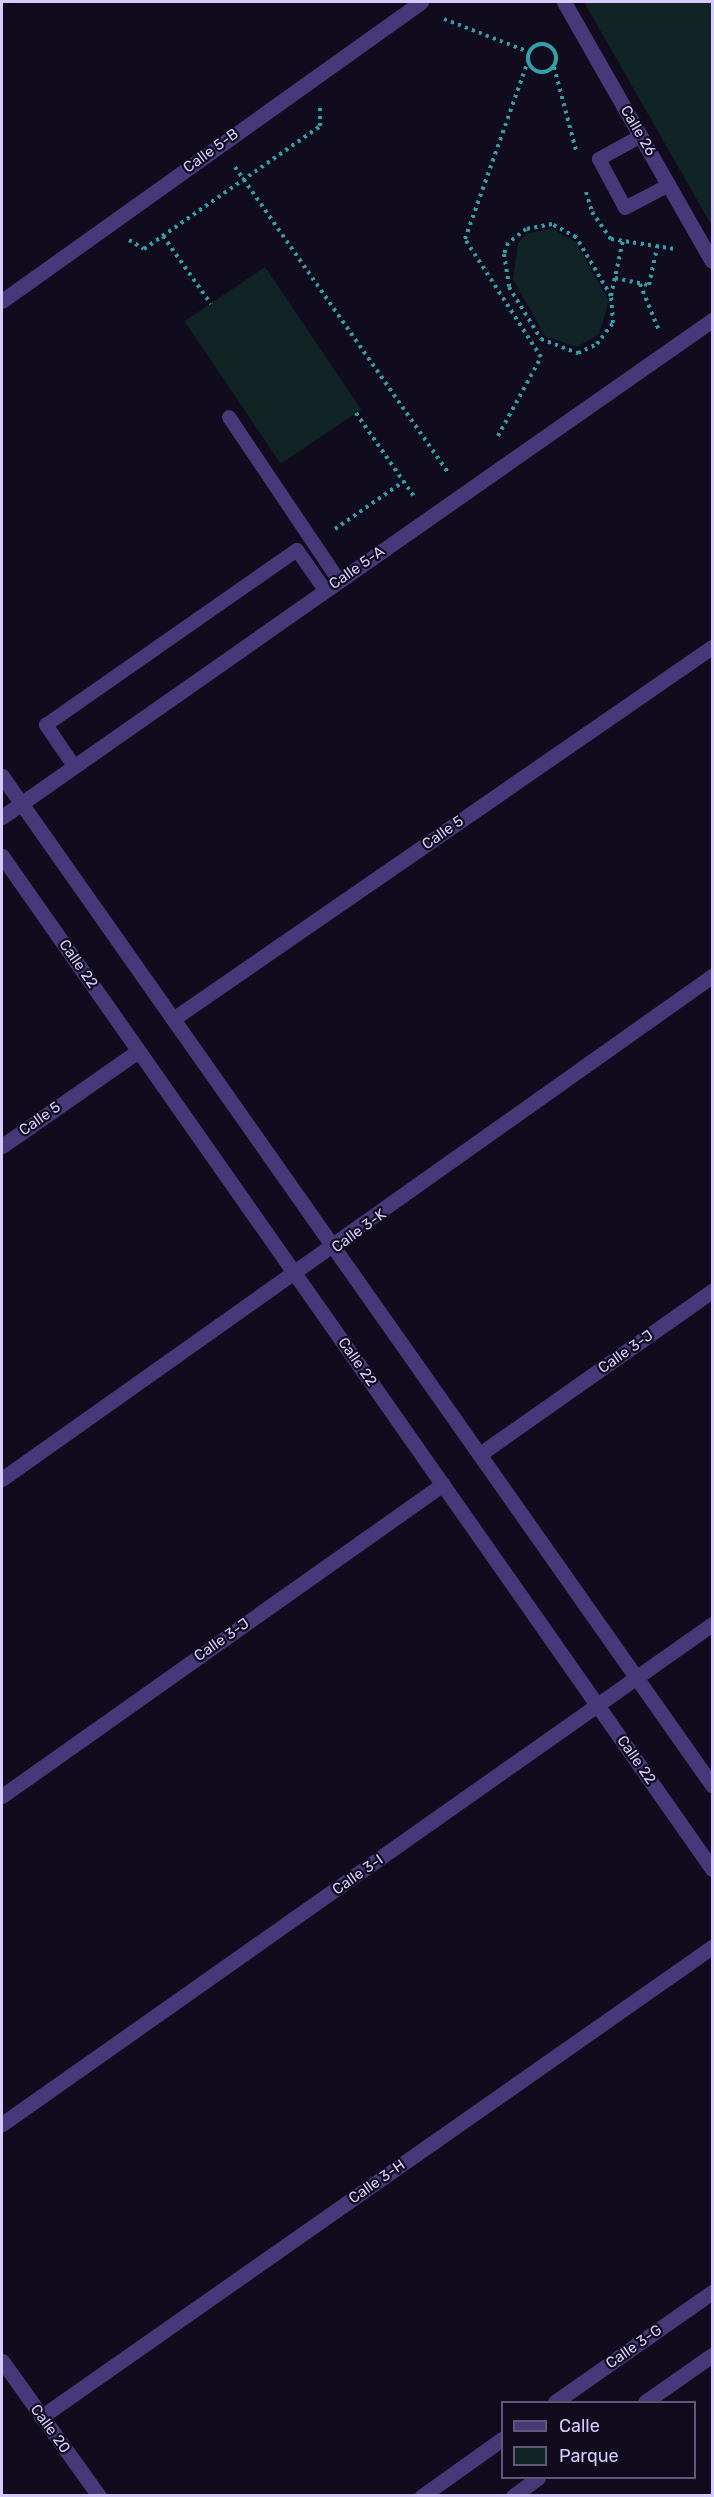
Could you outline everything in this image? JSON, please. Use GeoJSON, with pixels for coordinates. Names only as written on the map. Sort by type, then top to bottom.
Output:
{"type":"FeatureCollection","features":[{"type":"Feature","properties":{"kind":"street","name":"Calle 5-B"},"geometry":{"type":"LineString","coordinates":[[2,301],[421,2]]}},
{"type":"Feature","properties":{"kind":"street","name":"Calle 26"},"geometry":{"type":"LineString","coordinates":[[564,2],[712,261]]}},
{"type":"Feature","properties":{"kind":"street","name":"Calle 5-A"},"geometry":{"type":"LineString","coordinates":[[2,816],[712,320]]}},
{"type":"Feature","properties":{"kind":"street","name":"Calle 5"},"geometry":{"type":"LineString","coordinates":[[172,1018],[712,647]]}},
{"type":"Feature","properties":{"kind":"street"},"geometry":{"type":"LineString","coordinates":[[2,776],[712,1785]]}},
{"type":"Feature","properties":{"kind":"street","name":"Calle 22"},"geometry":{"type":"LineString","coordinates":[[2,856],[712,1869]]}},
{"type":"Feature","properties":{"kind":"street","name":"Calle 3-K"},"geometry":{"type":"LineString","coordinates":[[2,1479],[335,1248],[712,976]]}},
{"type":"Feature","properties":{"kind":"street","name":"Calle 5"},"geometry":{"type":"LineString","coordinates":[[2,1146],[138,1051]]}},
{"type":"Feature","properties":{"kind":"street","name":"Calle 3-J"},"geometry":{"type":"LineString","coordinates":[[480,1454],[712,1291]]}},
{"type":"Feature","properties":{"kind":"street","name":"Calle 3-J"},"geometry":{"type":"LineString","coordinates":[[2,1796],[443,1484]]}},
{"type":"Feature","properties":{"kind":"street","name":"Calle 3-I"},"geometry":{"type":"LineString","coordinates":[[2,2124],[599,1707],[712,1624]]}},
{"type":"Feature","properties":{"kind":"street","name":"Calle 3-H"},"geometry":{"type":"LineString","coordinates":[[41,2417],[712,1947]]}},
{"type":"Feature","properties":{"kind":"street","name":"Calle 3-G"},"geometry":{"type":"LineString","coordinates":[[558,2401],[712,2292]]}},
{"type":"Feature","properties":{"kind":"street"},"geometry":{"type":"LineString","coordinates":[[648,2401],[712,2355]]}},
{"type":"Feature","properties":{"kind":"street","name":"Calle 20"},"geometry":{"type":"LineString","coordinates":[[2,2361],[99,2496]]}},
{"type":"Feature","properties":{"kind":"street"},"geometry":{"type":"LineString","coordinates":[[422,2496],[501,2440]]}},
{"type":"Feature","properties":{"kind":"street"},"geometry":{"type":"LineString","coordinates":[[513,2496],[537,2479]]}},
{"type":"Feature","properties":{"kind":"lane"},"geometry":{"type":"LineString","coordinates":[[641,136],[599,159],[625,208],[669,185]]}},
{"type":"Feature","properties":{"kind":"lane"},"geometry":{"type":"LineString","coordinates":[[229,417],[339,581]]}},
{"type":"Feature","properties":{"kind":"lane"},"geometry":{"type":"LineString","coordinates":[[74,766],[46,725],[55,718],[297,550],[325,590]]}},
{"type":"Feature","properties":{"kind":"path"},"geometry":{"type":"LineString","coordinates":[[444,19],[529,52]]}},
{"type":"Feature","properties":{"kind":"path"},"geometry":{"type":"LineString","coordinates":[[495,442],[541,357],[465,239],[528,61],[529,52],[540,43],[553,49],[557,57],[550,70],[537,71],[528,61]]}},
{"type":"Feature","properties":{"kind":"path"},"geometry":{"type":"LineString","coordinates":[[553,49],[559,46]]}},
{"type":"Feature","properties":{"kind":"path"},"geometry":{"type":"LineString","coordinates":[[128,240],[144,249],[320,126],[320,106]]}},
{"type":"Feature","properties":{"kind":"path"},"geometry":{"type":"LineString","coordinates":[[233,166],[449,474]]}},
{"type":"Feature","properties":{"kind":"path"},"geometry":{"type":"LineString","coordinates":[[611,296],[576,237],[565,229],[539,224],[508,243],[504,271],[509,287],[541,339],[555,349],[578,352],[597,344],[616,314],[611,296],[622,240]]}},
{"type":"Feature","properties":{"kind":"path"},"geometry":{"type":"LineString","coordinates":[[162,236],[211,304]]}},
{"type":"Feature","properties":{"kind":"path"},"geometry":{"type":"LineString","coordinates":[[615,278],[649,285],[657,246]]}},
{"type":"Feature","properties":{"kind":"path"},"geometry":{"type":"LineString","coordinates":[[640,284],[658,328]]}},
{"type":"Feature","properties":{"kind":"path"},"geometry":{"type":"LineString","coordinates":[[356,413],[415,498]]}},
{"type":"Feature","properties":{"kind":"path"},"geometry":{"type":"LineString","coordinates":[[314,543],[403,482]]}},
{"type":"Feature","properties":{"kind":"green space"},"geometry":{"type":"Polygon","coordinates":[[[584,2],[712,2],[712,226],[584,2]]]}},
{"type":"Feature","properties":{"kind":"green space"},"geometry":{"type":"Polygon","coordinates":[[[552,229],[575,241],[609,301],[599,334],[577,347],[545,336],[513,279],[518,243],[528,233],[552,229]]]}},
{"type":"Feature","properties":{"kind":"green space"},"geometry":{"type":"Polygon","coordinates":[[[265,267],[361,410],[281,464],[185,321],[265,267]]]}}]}
